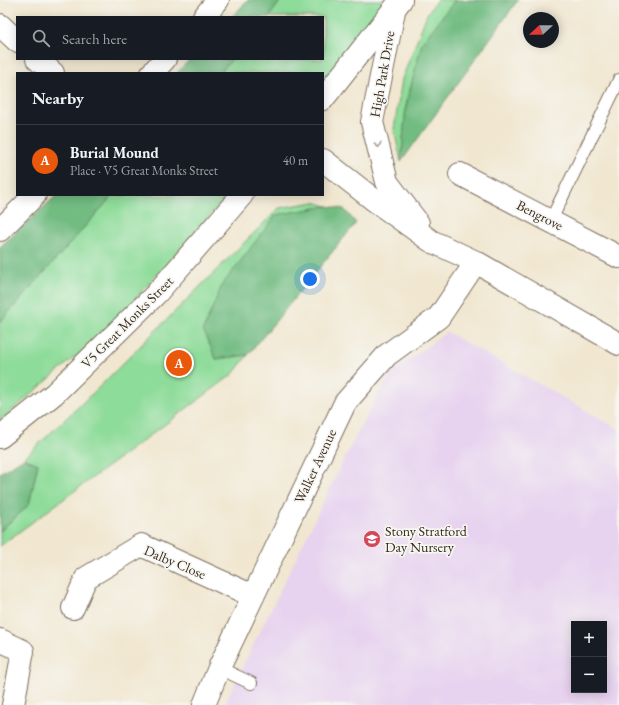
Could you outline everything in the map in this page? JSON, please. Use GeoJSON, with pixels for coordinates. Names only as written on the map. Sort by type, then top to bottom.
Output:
{"type":"FeatureCollection","features":[{"type":"Feature","properties":{"kind":"street"},"geometry":{"type":"LineString","coordinates":[[205,16],[218,0]]}},
{"type":"Feature","properties":{"kind":"street"},"geometry":{"type":"LineString","coordinates":[[324,98],[397,5]]}},
{"type":"Feature","properties":{"kind":"street","name":"High Park Drive"},"geometry":{"type":"LineString","coordinates":[[397,5],[372,122],[387,182],[430,241]]}},
{"type":"Feature","properties":{"kind":"street"},"geometry":{"type":"LineString","coordinates":[[0,25],[16,40]]}},
{"type":"Feature","properties":{"kind":"street"},"geometry":{"type":"LineString","coordinates":[[38,60],[52,72]]}},
{"type":"Feature","properties":{"kind":"street"},"geometry":{"type":"LineString","coordinates":[[153,72],[164,60]]}},
{"type":"Feature","properties":{"kind":"street","name":"High Park Drive"},"geometry":{"type":"LineString","coordinates":[[324,161],[430,241],[476,262],[619,344]]}},
{"type":"Feature","properties":{"kind":"street","name":"Bengrove"},"geometry":{"type":"LineString","coordinates":[[460,174],[551,220],[619,257]]}},
{"type":"Feature","properties":{"kind":"street"},"geometry":{"type":"LineString","coordinates":[[0,230],[34,196]]}},
{"type":"Feature","properties":{"kind":"street","name":"V5 Great Monks Street"},"geometry":{"type":"LineString","coordinates":[[0,437],[54,394],[156,294],[241,196]]}},
{"type":"Feature","properties":{"kind":"street","name":"Walker Avenue"},"geometry":{"type":"LineString","coordinates":[[204,705],[219,668],[345,403],[387,355],[439,317],[476,262]]}},
{"type":"Feature","properties":{"kind":"street","name":"Dalby Close"},"geometry":{"type":"LineString","coordinates":[[73,608],[86,578],[141,545],[253,596]]}},
{"type":"Feature","properties":{"kind":"street"},"geometry":{"type":"LineString","coordinates":[[0,640],[23,652],[13,705]]}},
{"type":"Feature","properties":{"kind":"lane"},"geometry":{"type":"LineString","coordinates":[[551,220],[619,80]]}},
{"type":"Feature","properties":{"kind":"lane"},"geometry":{"type":"LineString","coordinates":[[219,668],[251,683]]}},
{"type":"Feature","properties":{"kind":"shaded area"},"geometry":{"type":"Polygon","coordinates":[[[447,332],[619,429],[619,705],[224,705],[359,429],[391,373],[447,332]]]}},
{"type":"Feature","properties":{"kind":"green space"},"geometry":{"type":"Polygon","coordinates":[[[248,0],[281,0],[270,16],[233,16],[248,0]]]}},
{"type":"Feature","properties":{"kind":"green space"},"geometry":{"type":"Polygon","coordinates":[[[281,0],[387,0],[324,82],[324,72],[221,72],[231,60],[324,60],[324,16],[270,16],[281,0]]]}},
{"type":"Feature","properties":{"kind":"green space"},"geometry":{"type":"Polygon","coordinates":[[[437,0],[455,0],[422,43],[406,106],[401,162],[394,129],[402,79],[427,14],[437,0]]]}},
{"type":"Feature","properties":{"kind":"green space"},"geometry":{"type":"Polygon","coordinates":[[[455,0],[518,0],[401,162],[406,106],[422,43],[455,0]]]}},
{"type":"Feature","properties":{"kind":"green space"},"geometry":{"type":"Polygon","coordinates":[[[189,60],[231,60],[221,72],[178,72],[189,60]]]}},
{"type":"Feature","properties":{"kind":"green space"},"geometry":{"type":"Polygon","coordinates":[[[56,196],[112,196],[0,322],[0,247],[56,196]]]}},
{"type":"Feature","properties":{"kind":"green space"},"geometry":{"type":"Polygon","coordinates":[[[112,196],[227,196],[111,326],[0,421],[0,322],[112,196]]]}},
{"type":"Feature","properties":{"kind":"green space"},"geometry":{"type":"Polygon","coordinates":[[[314,202],[328,206],[276,215],[216,359],[248,355],[232,375],[0,546],[0,531],[29,505],[38,464],[24,458],[95,391],[279,208],[314,202]]]}},
{"type":"Feature","properties":{"kind":"green space"},"geometry":{"type":"Polygon","coordinates":[[[328,206],[344,209],[356,223],[248,355],[216,359],[203,330],[222,285],[276,215],[328,206]]]}},
{"type":"Feature","properties":{"kind":"green space"},"geometry":{"type":"Polygon","coordinates":[[[24,458],[38,464],[29,505],[0,531],[0,473],[24,458]]]}},
{"type":"Feature","properties":{"kind":"place","name":"Burial Mound"},"geometry":{"type":"Point","coordinates":[179,363]}},
{"type":"Feature","properties":{"kind":"place","name":"Stony Stratford Day Nursery"},"geometry":{"type":"Point","coordinates":[372,539]}}]}
